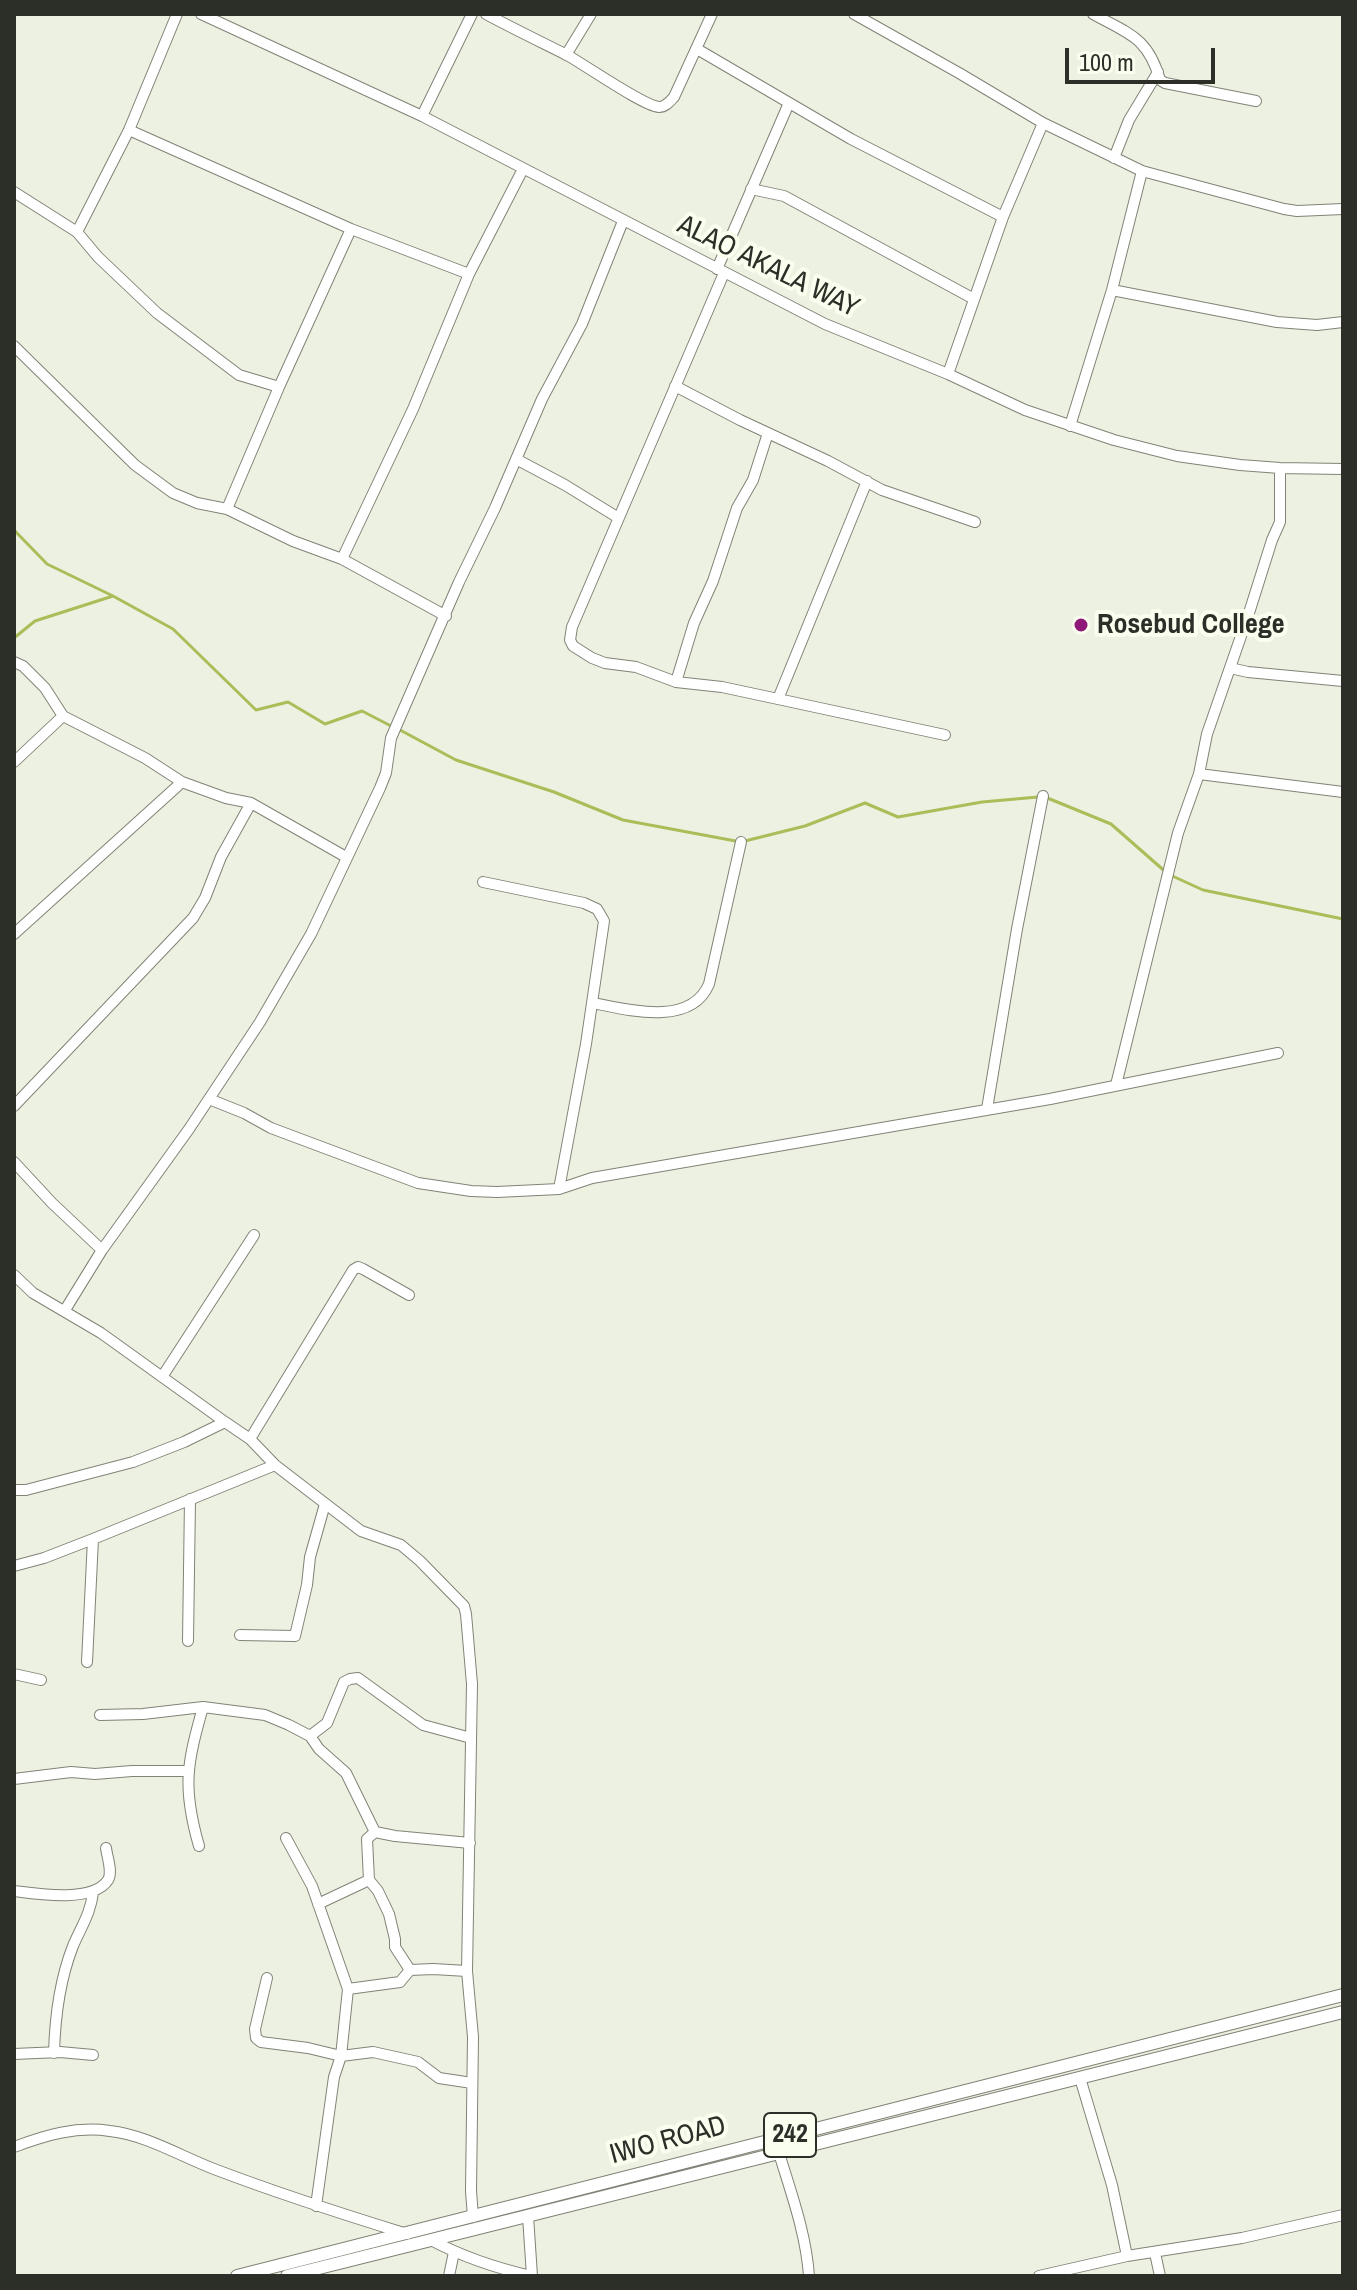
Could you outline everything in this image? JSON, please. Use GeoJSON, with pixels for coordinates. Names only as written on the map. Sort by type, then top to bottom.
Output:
{"type":"FeatureCollection","features":[{"type":"Feature","properties":{"kind":"main road","name":"IWO ROAD"},"geometry":{"type":"LineString","coordinates":[[237,2276],[1343,1995]]}},
{"type":"Feature","properties":{"kind":"main road","name":"IWO ROAD"},"geometry":{"type":"LineString","coordinates":[[287,2276],[1343,2012]]}},
{"type":"Feature","properties":{"kind":"street"},"geometry":{"type":"LineString","coordinates":[[77,232],[129,130],[177,14]]}},
{"type":"Feature","properties":{"kind":"street","name":"ALAO AKALA WAY"},"geometry":{"type":"LineString","coordinates":[[201,14],[422,116],[825,324],[948,374],[1025,410],[1114,440],[1177,456],[1280,468],[1343,469]]}},
{"type":"Feature","properties":{"kind":"street"},"geometry":{"type":"LineString","coordinates":[[422,116],[472,14]]}},
{"type":"Feature","properties":{"kind":"street"},"geometry":{"type":"LineString","coordinates":[[486,14],[658,107],[667,105],[674,97],[712,14]]}},
{"type":"Feature","properties":{"kind":"street"},"geometry":{"type":"LineString","coordinates":[[566,55],[591,14]]}},
{"type":"Feature","properties":{"kind":"street"},"geometry":{"type":"LineString","coordinates":[[854,14],[1043,123],[1142,171],[1284,209],[1343,209]]}},
{"type":"Feature","properties":{"kind":"street"},"geometry":{"type":"LineString","coordinates":[[1093,14],[1140,40],[1149,51],[1160,80],[1165,83],[1256,101]]}},
{"type":"Feature","properties":{"kind":"street"},"geometry":{"type":"LineString","coordinates":[[697,49],[851,139],[1003,217]]}},
{"type":"Feature","properties":{"kind":"street"},"geometry":{"type":"LineString","coordinates":[[1114,158],[1129,120],[1158,72]]}},
{"type":"Feature","properties":{"kind":"street"},"geometry":{"type":"LineString","coordinates":[[789,103],[751,189],[675,386],[572,627],[570,640],[578,650],[592,658],[636,667],[676,682],[722,687],[945,735]]}},
{"type":"Feature","properties":{"kind":"street"},"geometry":{"type":"LineString","coordinates":[[948,374],[1003,217],[1043,123]]}},
{"type":"Feature","properties":{"kind":"street"},"geometry":{"type":"LineString","coordinates":[[129,130],[351,229],[469,274]]}},
{"type":"Feature","properties":{"kind":"street"},"geometry":{"type":"LineString","coordinates":[[342,559],[413,409],[469,274],[523,169]]}},
{"type":"Feature","properties":{"kind":"street"},"geometry":{"type":"LineString","coordinates":[[1070,426],[1112,290],[1142,171]]}},
{"type":"Feature","properties":{"kind":"street"},"geometry":{"type":"LineString","coordinates":[[751,189],[784,196],[974,299]]}},
{"type":"Feature","properties":{"kind":"street"},"geometry":{"type":"LineString","coordinates":[[14,192],[77,232],[98,257],[157,313],[239,375],[279,387]]}},
{"type":"Feature","properties":{"kind":"street"},"geometry":{"type":"LineString","coordinates":[[65,1310],[102,1250],[260,1022],[311,934],[380,788],[386,773],[391,738],[405,705],[542,399],[582,324],[623,221]]}},
{"type":"Feature","properties":{"kind":"street"},"geometry":{"type":"LineString","coordinates":[[227,509],[351,229]]}},
{"type":"Feature","properties":{"kind":"street"},"geometry":{"type":"LineString","coordinates":[[1112,290],[1277,322],[1317,325],[1343,322]]}},
{"type":"Feature","properties":{"kind":"street"},"geometry":{"type":"LineString","coordinates":[[14,346],[135,465],[173,493],[197,503],[227,509],[306,546],[342,559],[446,616]]}},
{"type":"Feature","properties":{"kind":"street"},"geometry":{"type":"LineString","coordinates":[[675,386],[882,490],[975,522]]}},
{"type":"Feature","properties":{"kind":"street"},"geometry":{"type":"LineString","coordinates":[[676,682],[694,623],[713,581],[737,508],[753,480],[768,433]]}},
{"type":"Feature","properties":{"kind":"street"},"geometry":{"type":"LineString","coordinates":[[516,459],[617,517]]}},
{"type":"Feature","properties":{"kind":"street"},"geometry":{"type":"LineString","coordinates":[[1116,1085],[1178,833],[1199,774],[1207,734],[1280,522],[1280,468]]}},
{"type":"Feature","properties":{"kind":"street"},"geometry":{"type":"LineString","coordinates":[[778,699],[867,481]]}},
{"type":"Feature","properties":{"kind":"street"},"geometry":{"type":"LineString","coordinates":[[14,662],[23,666],[45,688],[63,716],[145,758],[182,782],[226,798],[251,803],[346,857]]}},
{"type":"Feature","properties":{"kind":"street"},"geometry":{"type":"LineString","coordinates":[[1230,668],[1343,681]]}},
{"type":"Feature","properties":{"kind":"street"},"geometry":{"type":"LineString","coordinates":[[14,762],[63,716]]}},
{"type":"Feature","properties":{"kind":"street"},"geometry":{"type":"LineString","coordinates":[[1199,774],[1343,792]]}},
{"type":"Feature","properties":{"kind":"street"},"geometry":{"type":"LineString","coordinates":[[14,934],[182,782]]}},
{"type":"Feature","properties":{"kind":"street"},"geometry":{"type":"LineString","coordinates":[[987,1109],[1043,796]]}},
{"type":"Feature","properties":{"kind":"street"},"geometry":{"type":"LineString","coordinates":[[14,1106],[193,918],[205,898],[221,857],[251,803]]}},
{"type":"Feature","properties":{"kind":"street"},"geometry":{"type":"LineString","coordinates":[[593,1003],[664,1012],[686,1007],[702,998],[709,984],[741,842]]}},
{"type":"Feature","properties":{"kind":"street"},"geometry":{"type":"LineString","coordinates":[[483,882],[584,903],[597,909],[604,921],[593,1003],[559,1189]]}},
{"type":"Feature","properties":{"kind":"street"},"geometry":{"type":"LineString","coordinates":[[209,1099],[271,1128],[418,1183],[471,1191],[559,1189],[592,1178],[987,1109],[1278,1053]]}},
{"type":"Feature","properties":{"kind":"street"},"geometry":{"type":"LineString","coordinates":[[14,1162],[102,1250]]}},
{"type":"Feature","properties":{"kind":"street"},"geometry":{"type":"LineString","coordinates":[[162,1377],[254,1235]]}},
{"type":"Feature","properties":{"kind":"street"},"geometry":{"type":"LineString","coordinates":[[250,1439],[353,1270],[358,1267],[363,1269],[409,1295]]}},
{"type":"Feature","properties":{"kind":"street"},"geometry":{"type":"LineString","coordinates":[[14,1275],[33,1293],[101,1333],[250,1439],[275,1465],[361,1531],[401,1545],[464,1606],[472,1684],[467,1971],[473,2037],[473,2217]]}},
{"type":"Feature","properties":{"kind":"street"},"geometry":{"type":"LineString","coordinates":[[14,1490],[26,1490],[133,1462],[225,1422]]}},
{"type":"Feature","properties":{"kind":"street"},"geometry":{"type":"LineString","coordinates":[[14,1566],[44,1558],[275,1465]]}},
{"type":"Feature","properties":{"kind":"street"},"geometry":{"type":"LineString","coordinates":[[188,1641],[190,1499]]}},
{"type":"Feature","properties":{"kind":"street"},"geometry":{"type":"LineString","coordinates":[[240,1635],[295,1636],[310,1557],[325,1504]]}},
{"type":"Feature","properties":{"kind":"street"},"geometry":{"type":"LineString","coordinates":[[87,1662],[93,1539]]}},
{"type":"Feature","properties":{"kind":"street"},"geometry":{"type":"LineString","coordinates":[[14,1674],[41,1680]]}},
{"type":"Feature","properties":{"kind":"street"},"geometry":{"type":"LineString","coordinates":[[310,1736],[327,1723],[344,1682],[358,1678],[423,1725],[471,1738]]}},
{"type":"Feature","properties":{"kind":"street"},"geometry":{"type":"LineString","coordinates":[[199,1846],[190,1813],[188,1771],[203,1707]]}},
{"type":"Feature","properties":{"kind":"street"},"geometry":{"type":"LineString","coordinates":[[100,1715],[203,1707],[265,1715],[301,1730],[346,1773],[375,1832]]}},
{"type":"Feature","properties":{"kind":"street"},"geometry":{"type":"LineString","coordinates":[[14,1779],[71,1772],[188,1771]]}},
{"type":"Feature","properties":{"kind":"street"},"geometry":{"type":"LineString","coordinates":[[375,1832],[470,1843]]}},
{"type":"Feature","properties":{"kind":"street"},"geometry":{"type":"LineString","coordinates":[[375,1832],[367,1839],[369,1880],[389,1914],[395,1947],[410,1970]]}},
{"type":"Feature","properties":{"kind":"street"},"geometry":{"type":"LineString","coordinates":[[286,1838],[312,1886],[348,1989],[341,2056],[334,2077],[316,2206]]}},
{"type":"Feature","properties":{"kind":"street"},"geometry":{"type":"LineString","coordinates":[[14,1891],[57,1896],[93,1892],[108,1881],[110,1871],[106,1848]]}},
{"type":"Feature","properties":{"kind":"street"},"geometry":{"type":"LineString","coordinates":[[318,1904],[369,1880]]}},
{"type":"Feature","properties":{"kind":"street"},"geometry":{"type":"LineString","coordinates":[[54,2053],[54,2025],[61,1985],[73,1946],[89,1914],[93,1892]]}},
{"type":"Feature","properties":{"kind":"street"},"geometry":{"type":"LineString","coordinates":[[348,1989],[400,1982],[410,1970],[467,1971]]}},
{"type":"Feature","properties":{"kind":"street"},"geometry":{"type":"LineString","coordinates":[[267,1978],[255,2029],[256,2038],[261,2042],[341,2056],[373,2052],[418,2062],[439,2078],[472,2083]]}},
{"type":"Feature","properties":{"kind":"street"},"geometry":{"type":"LineString","coordinates":[[14,2054],[93,2055]]}},
{"type":"Feature","properties":{"kind":"street"},"geometry":{"type":"LineString","coordinates":[[1080,2078],[1112,2185],[1127,2256]]}},
{"type":"Feature","properties":{"kind":"street"},"geometry":{"type":"LineString","coordinates":[[14,2147],[63,2131],[85,2129],[137,2136],[199,2164],[316,2206],[407,2234]]}},
{"type":"Feature","properties":{"kind":"street"},"geometry":{"type":"LineString","coordinates":[[779,2153],[800,2222],[809,2276]]}},
{"type":"Feature","properties":{"kind":"street"},"geometry":{"type":"LineString","coordinates":[[1039,2276],[1127,2256],[1242,2238],[1343,2215]]}},
{"type":"Feature","properties":{"kind":"street"},"geometry":{"type":"LineString","coordinates":[[431,2240],[481,2262],[531,2276],[528,2216]]}},
{"type":"Feature","properties":{"kind":"street"},"geometry":{"type":"LineString","coordinates":[[449,2276],[454,2252]]}},
{"type":"Feature","properties":{"kind":"street"},"geometry":{"type":"LineString","coordinates":[[1155,2253],[1160,2276]]}},
{"type":"Feature","properties":{"kind":"waterway"},"geometry":{"type":"LineString","coordinates":[[14,530],[47,564],[173,629],[256,710],[288,702],[325,724],[362,711],[393,727]]}},
{"type":"Feature","properties":{"kind":"waterway"},"geometry":{"type":"LineString","coordinates":[[14,638],[35,621],[113,596]]}},
{"type":"Feature","properties":{"kind":"waterway"},"geometry":{"type":"LineString","coordinates":[[400,730],[456,760],[554,792],[623,820],[741,842],[805,826],[865,803],[898,817],[982,802],[1038,797]]}},
{"type":"Feature","properties":{"kind":"waterway"},"geometry":{"type":"LineString","coordinates":[[1045,797],[1111,824],[1168,874],[1203,890],[1343,919]]}},
{"type":"Feature","properties":{"kind":"place","name":"Rosebud College"},"geometry":{"type":"Point","coordinates":[1081,625]}}]}
